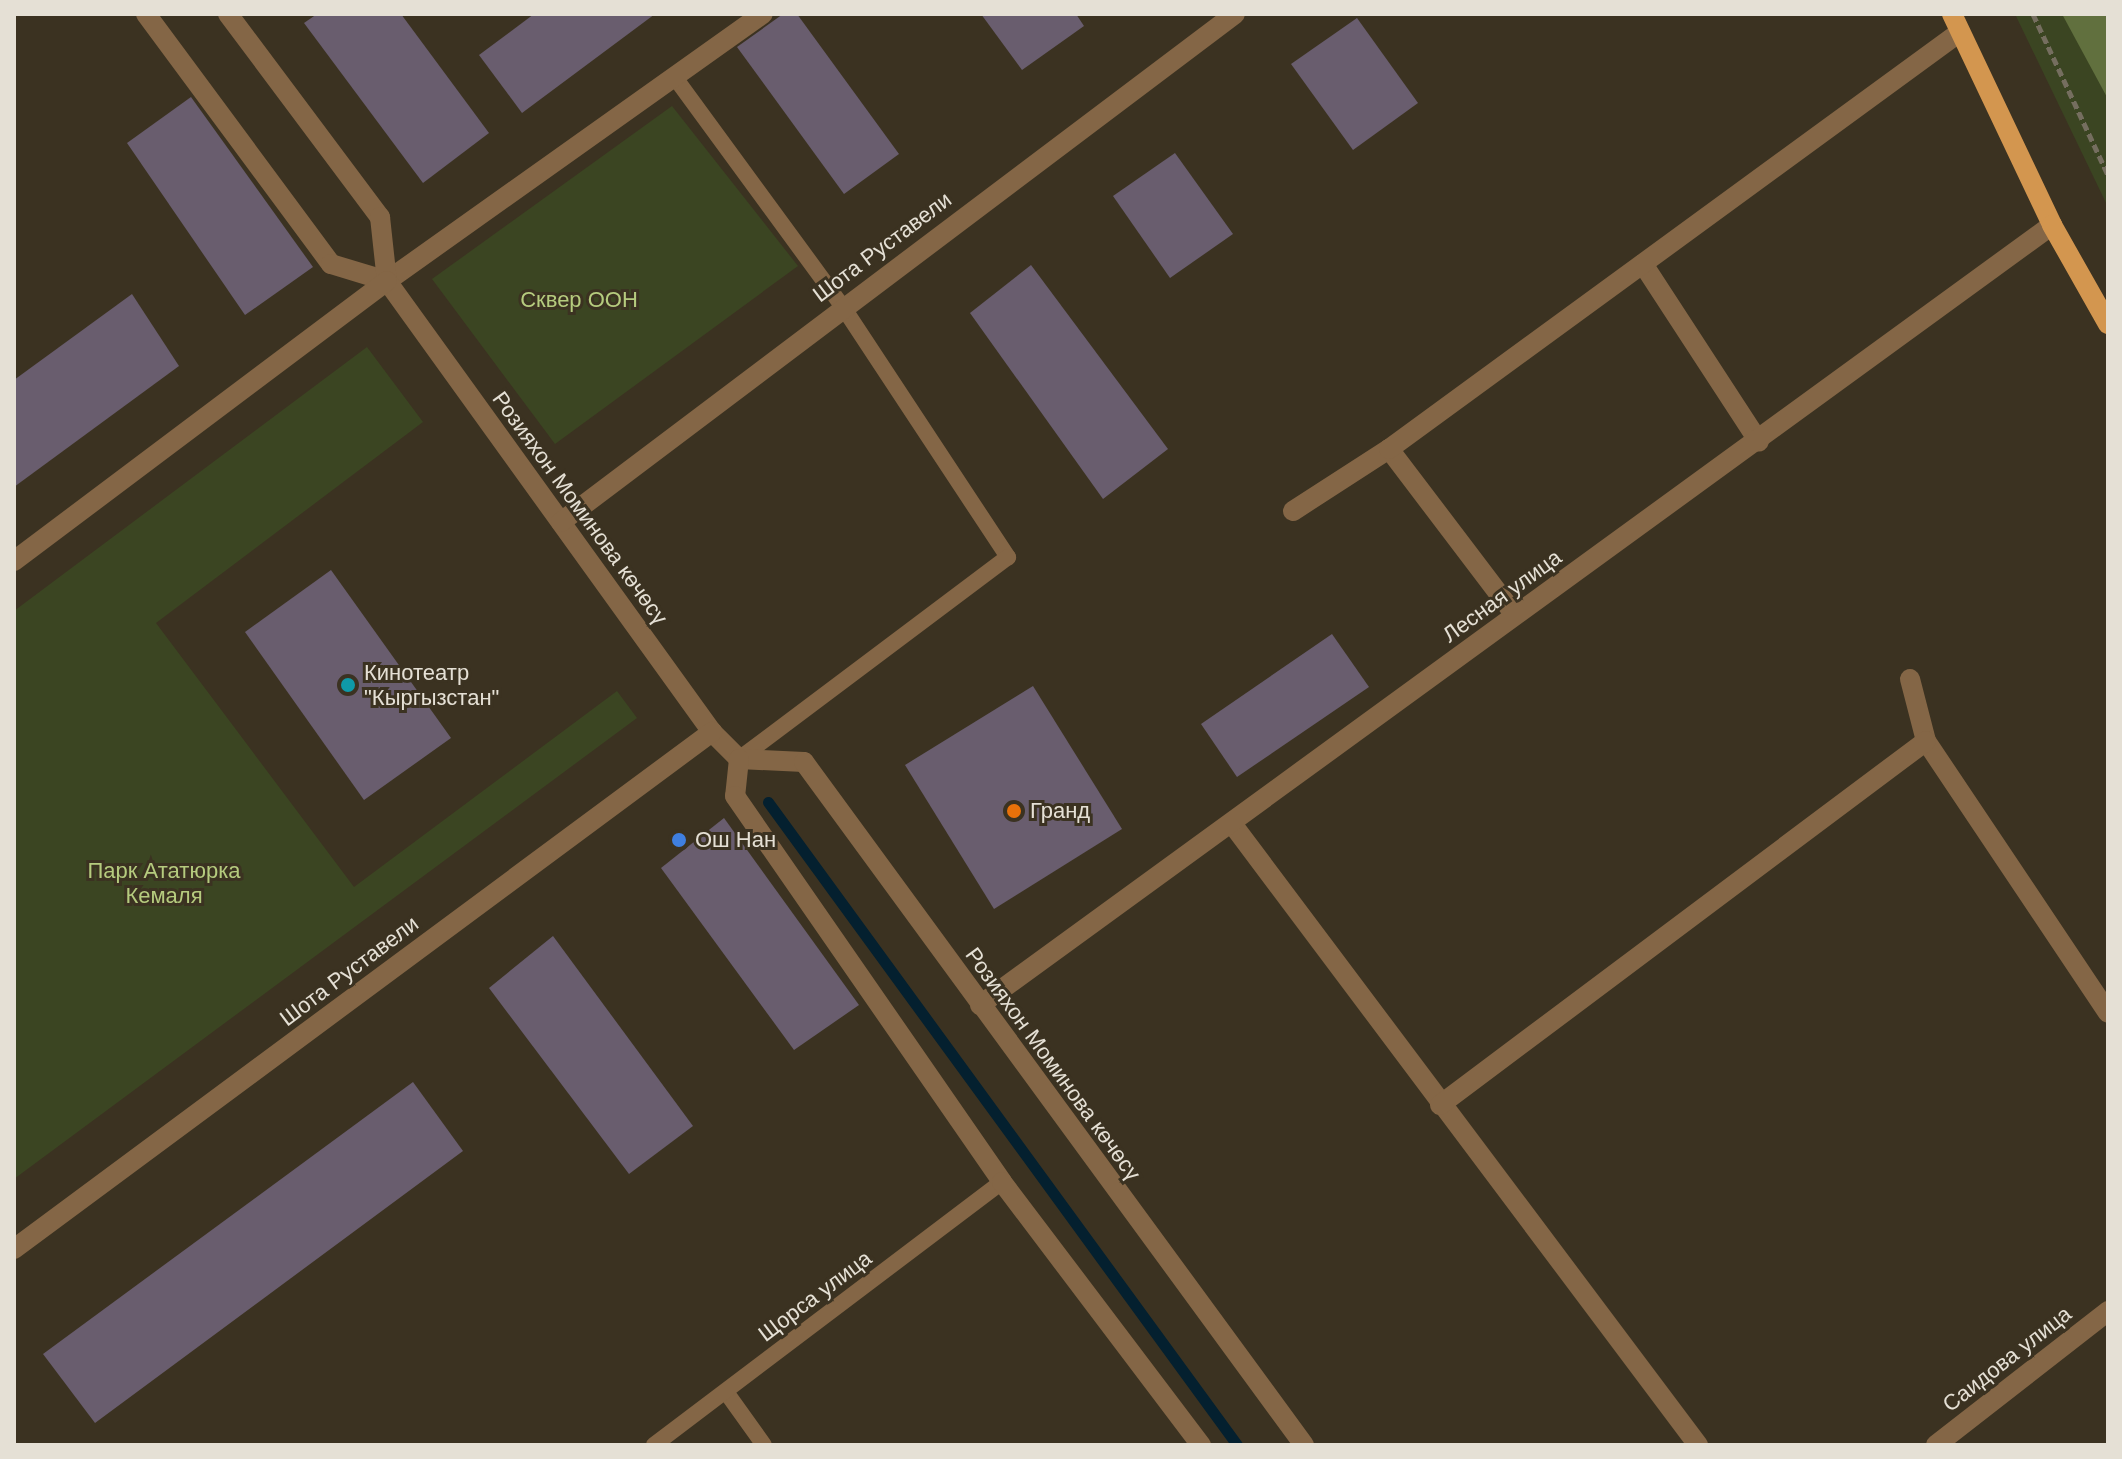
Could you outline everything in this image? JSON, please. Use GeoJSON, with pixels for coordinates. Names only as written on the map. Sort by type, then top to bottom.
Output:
{"type":"FeatureCollection","features":[{"type":"Feature","properties":{"kind":"main road"},"geometry":{"type":"LineString","coordinates":[[1956,23],[2052,225],[2108,324]]}},
{"type":"Feature","properties":{"kind":"street"},"geometry":{"type":"LineString","coordinates":[[146,14],[331,264],[387,281]]}},
{"type":"Feature","properties":{"kind":"street","name":"Розияхон Моминова көчөсү"},"geometry":{"type":"LineString","coordinates":[[228,14],[380,217],[387,281],[712,732],[739,759],[804,762],[1304,1445]]}},
{"type":"Feature","properties":{"kind":"street"},"geometry":{"type":"LineString","coordinates":[[14,561],[387,281],[676,79],[763,14]]}},
{"type":"Feature","properties":{"kind":"street","name":"Шота Руставели"},"geometry":{"type":"LineString","coordinates":[[561,522],[1235,14]]}},
{"type":"Feature","properties":{"kind":"street"},"geometry":{"type":"LineString","coordinates":[[1293,511],[1389,449],[1643,264],[1956,23]]}},
{"type":"Feature","properties":{"kind":"street","name":"Лесная улица"},"geometry":{"type":"LineString","coordinates":[[980,1005],[1233,825],[1515,615],[1759,442],[2052,225]]}},
{"type":"Feature","properties":{"kind":"street"},"geometry":{"type":"LineString","coordinates":[[1643,264],[1759,442]]}},
{"type":"Feature","properties":{"kind":"street"},"geometry":{"type":"LineString","coordinates":[[1389,449],[1515,615]]}},
{"type":"Feature","properties":{"kind":"street"},"geometry":{"type":"LineString","coordinates":[[1910,679],[1926,741],[2108,1013]]}},
{"type":"Feature","properties":{"kind":"street","name":"Шота Руставели"},"geometry":{"type":"LineString","coordinates":[[14,1249],[712,732]]}},
{"type":"Feature","properties":{"kind":"street"},"geometry":{"type":"LineString","coordinates":[[1440,1105],[1926,741]]}},
{"type":"Feature","properties":{"kind":"street"},"geometry":{"type":"LineString","coordinates":[[739,759],[735,796],[1002,1182],[1201,1445]]}},
{"type":"Feature","properties":{"kind":"street"},"geometry":{"type":"LineString","coordinates":[[1233,825],[1698,1445]]}},
{"type":"Feature","properties":{"kind":"street","name":"Саидова улица"},"geometry":{"type":"LineString","coordinates":[[1936,1445],[2108,1311]]}},
{"type":"Feature","properties":{"kind":"lane"},"geometry":{"type":"LineString","coordinates":[[676,79],[843,307],[1008,557],[739,759]]}},
{"type":"Feature","properties":{"kind":"lane","name":"Щорса улица"},"geometry":{"type":"LineString","coordinates":[[654,1445],[1002,1182]]}},
{"type":"Feature","properties":{"kind":"lane"},"geometry":{"type":"LineString","coordinates":[[726,1392],[764,1445]]}},
{"type":"Feature","properties":{"kind":"path"},"geometry":{"type":"LineString","coordinates":[[2033,14],[2108,175]]}},
{"type":"Feature","properties":{"kind":"green space"},"geometry":{"type":"Polygon","coordinates":[[[2015,14],[2108,14],[2108,207],[2015,14]]]}},
{"type":"Feature","properties":{"kind":"green space"},"geometry":{"type":"Polygon","coordinates":[[[2062,14],[2108,14],[2108,99],[2062,14]]]}},
{"type":"Feature","properties":{"kind":"green space","name":"Сквер ООН"},"geometry":{"type":"Polygon","coordinates":[[[672,106],[798,266],[555,444],[432,279],[672,106]]]}},
{"type":"Feature","properties":{"kind":"green space","name":"Парк Ататюрка Кемаля"},"geometry":{"type":"Polygon","coordinates":[[[367,347],[423,422],[156,623],[354,887],[617,691],[637,718],[14,1179],[14,611],[367,347]]]}},
{"type":"Feature","properties":{"kind":"building"},"geometry":{"type":"Polygon","coordinates":[[[317,14],[401,14],[489,133],[423,183],[304,23],[317,14]]]}},
{"type":"Feature","properties":{"kind":"building"},"geometry":{"type":"Polygon","coordinates":[[[534,14],[655,14],[522,113],[479,55],[534,14]]]}},
{"type":"Feature","properties":{"kind":"building"},"geometry":{"type":"Polygon","coordinates":[[[783,14],[797,14],[899,154],[844,194],[737,47],[783,14]]]}},
{"type":"Feature","properties":{"kind":"building"},"geometry":{"type":"Polygon","coordinates":[[[981,14],[1076,14],[1084,26],[1022,70],[981,14]]]}},
{"type":"Feature","properties":{"kind":"building"},"geometry":{"type":"Polygon","coordinates":[[[1357,18],[1418,103],[1353,150],[1291,64],[1357,18]]]}},
{"type":"Feature","properties":{"kind":"building"},"geometry":{"type":"Polygon","coordinates":[[[191,97],[313,267],[245,315],[127,143],[191,97]]]}},
{"type":"Feature","properties":{"kind":"building"},"geometry":{"type":"Polygon","coordinates":[[[1175,153],[1233,234],[1170,278],[1113,196],[1175,153]]]}},
{"type":"Feature","properties":{"kind":"building"},"geometry":{"type":"Polygon","coordinates":[[[1031,265],[1168,449],[1103,499],[970,313],[1031,265]]]}},
{"type":"Feature","properties":{"kind":"building"},"geometry":{"type":"Polygon","coordinates":[[[132,294],[179,366],[14,487],[14,380],[132,294]]]}},
{"type":"Feature","properties":{"kind":"building","name":"Кинотеатр \"Кыргызстан\""},"geometry":{"type":"Polygon","coordinates":[[[331,570],[451,738],[364,800],[245,632],[331,570]]]}},
{"type":"Feature","properties":{"kind":"building"},"geometry":{"type":"Polygon","coordinates":[[[1332,634],[1369,687],[1237,777],[1201,724],[1332,634]]]}},
{"type":"Feature","properties":{"kind":"building"},"geometry":{"type":"Polygon","coordinates":[[[1033,686],[1122,829],[994,909],[905,765],[1033,686]]]}},
{"type":"Feature","properties":{"kind":"building"},"geometry":{"type":"Polygon","coordinates":[[[724,818],[859,1005],[794,1050],[661,868],[724,818]]]}},
{"type":"Feature","properties":{"kind":"building"},"geometry":{"type":"Polygon","coordinates":[[[553,936],[693,1126],[629,1174],[489,988],[553,936]]]}},
{"type":"Feature","properties":{"kind":"building"},"geometry":{"type":"Polygon","coordinates":[[[413,1082],[463,1151],[95,1423],[43,1354],[413,1082]]]}},
{"type":"Feature","properties":{"kind":"waterway"},"geometry":{"type":"LineString","coordinates":[[768,802],[1237,1445]]}},
{"type":"Feature","properties":{"kind":"place","name":"Кинотеатр \"Кыргызстан\""},"geometry":{"type":"Point","coordinates":[348,685]}},
{"type":"Feature","properties":{"kind":"place","name":"Гранд"},"geometry":{"type":"Point","coordinates":[1014,811]}},
{"type":"Feature","properties":{"kind":"place","name":"Ош Нан"},"geometry":{"type":"Point","coordinates":[679,840]}}]}
